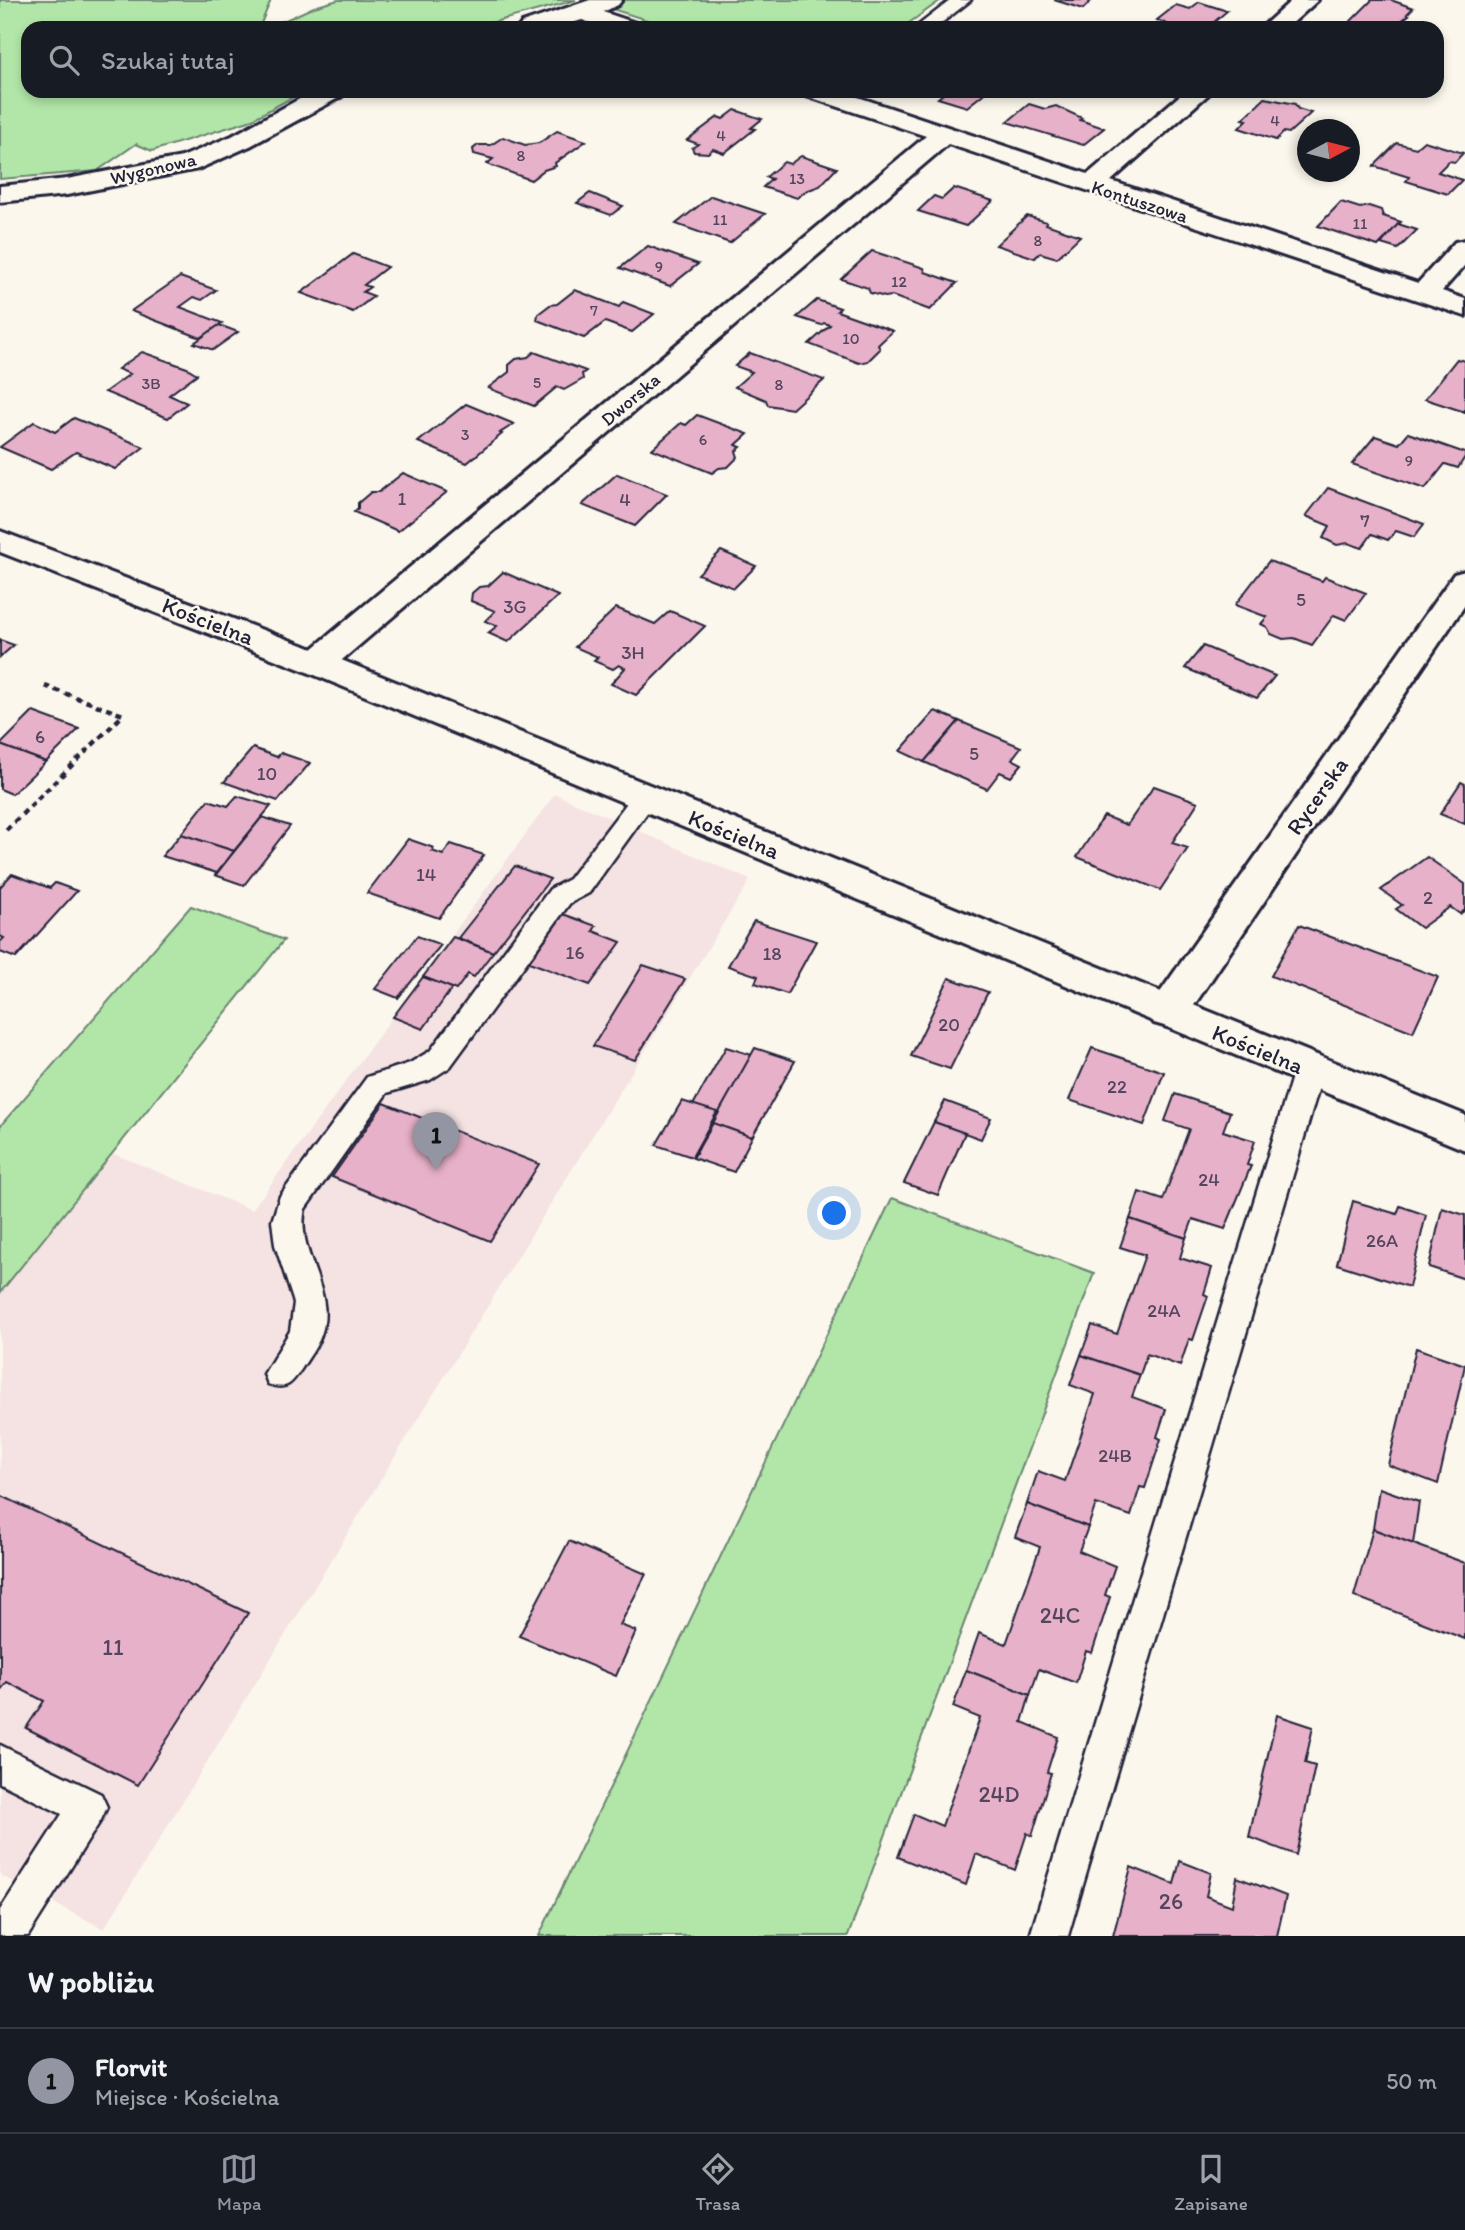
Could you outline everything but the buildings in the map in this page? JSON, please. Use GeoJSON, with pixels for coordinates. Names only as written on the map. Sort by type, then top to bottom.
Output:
{"type":"FeatureCollection","features":[{"type":"Feature","properties":{"kind":"street"},"geometry":{"type":"LineString","coordinates":[[552,21],[610,0]]}},
{"type":"Feature","properties":{"kind":"street"},"geometry":{"type":"LineString","coordinates":[[1281,21],[1306,0]]}},
{"type":"Feature","properties":{"kind":"street"},"geometry":{"type":"LineString","coordinates":[[580,12],[607,21]]}},
{"type":"Feature","properties":{"kind":"street","name":"Wygonowa"},"geometry":{"type":"LineString","coordinates":[[0,194],[67,187],[189,163],[241,141],[320,98]]}},
{"type":"Feature","properties":{"kind":"street","name":"Kontuszowa"},"geometry":{"type":"LineString","coordinates":[[842,98],[1091,185],[1465,308]]}},
{"type":"Feature","properties":{"kind":"street"},"geometry":{"type":"LineString","coordinates":[[1091,185],[1192,98]]}},
{"type":"Feature","properties":{"kind":"street","name":"Dworska"},"geometry":{"type":"LineString","coordinates":[[317,663],[944,134]]}},
{"type":"Feature","properties":{"kind":"street"},"geometry":{"type":"LineString","coordinates":[[1423,294],[1465,248]]}},
{"type":"Feature","properties":{"kind":"street","name":"Kościelna"},"geometry":{"type":"LineString","coordinates":[[0,541],[317,663],[1465,1133]]}},
{"type":"Feature","properties":{"kind":"street","name":"Rycerska"},"geometry":{"type":"LineString","coordinates":[[1168,1012],[1465,581]]}},
{"type":"Feature","properties":{"kind":"lane"},"geometry":{"type":"LineString","coordinates":[[934,21],[962,0]]}},
{"type":"Feature","properties":{"kind":"lane"},"geometry":{"type":"LineString","coordinates":[[280,1374],[306,1334],[309,1313],[310,1303],[291,1245],[287,1221],[291,1205],[304,1183],[377,1086],[420,1072],[440,1059],[560,896],[579,886],[645,797]]}},
{"type":"Feature","properties":{"kind":"lane"},"geometry":{"type":"LineString","coordinates":[[1049,1936],[1309,1070]]}},
{"type":"Feature","properties":{"kind":"lane"},"geometry":{"type":"LineString","coordinates":[[0,1763],[88,1807],[6,1936]]}},
{"type":"Feature","properties":{"kind":"path"},"geometry":{"type":"LineString","coordinates":[[6,830],[123,715],[45,686]]}},
{"type":"Feature","properties":{"kind":"shaded area"},"geometry":{"type":"Polygon","coordinates":[[[555,794],[750,880],[104,1929],[0,1875],[0,1293],[114,1154],[252,1210],[555,794]]]}},
{"type":"Feature","properties":{"kind":"green space"},"geometry":{"type":"Polygon","coordinates":[[[0,0],[271,0],[262,21],[21,21],[21,98],[291,98],[249,121],[152,151],[136,144],[97,171],[0,179],[0,0]]]}},
{"type":"Feature","properties":{"kind":"green space"},"geometry":{"type":"Polygon","coordinates":[[[338,0],[576,0],[498,21],[283,21],[338,0]]]}},
{"type":"Feature","properties":{"kind":"green space"},"geometry":{"type":"Polygon","coordinates":[[[607,0],[941,0],[912,21],[650,21],[615,10],[607,0]]]}},
{"type":"Feature","properties":{"kind":"green space"},"geometry":{"type":"Polygon","coordinates":[[[191,906],[284,940],[0,1293],[0,1126],[191,906]]]}},
{"type":"Feature","properties":{"kind":"green space"},"geometry":{"type":"Polygon","coordinates":[[[892,1198],[1094,1273],[848,1936],[539,1936],[892,1198]]]}},
{"type":"Feature","properties":{"kind":"place","name":"Florvit"},"geometry":{"type":"Point","coordinates":[436,1170]}}]}
